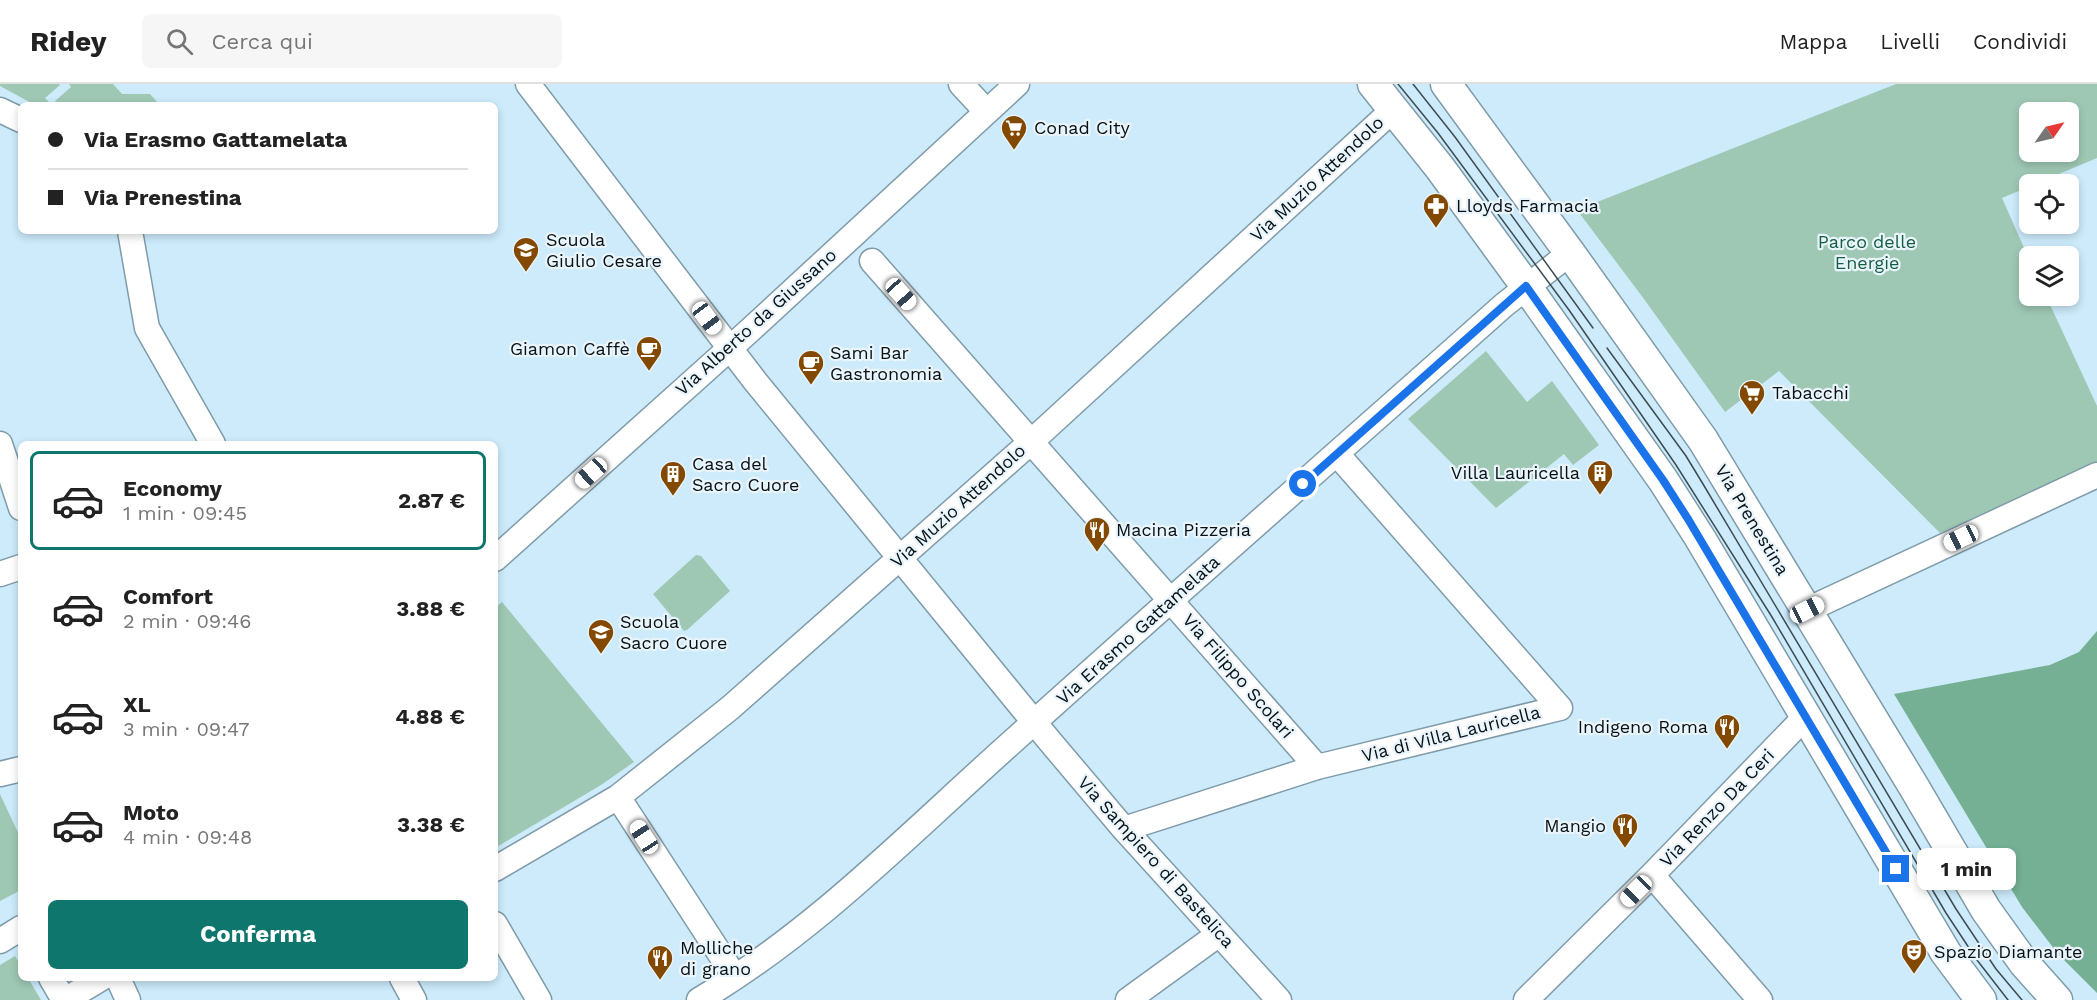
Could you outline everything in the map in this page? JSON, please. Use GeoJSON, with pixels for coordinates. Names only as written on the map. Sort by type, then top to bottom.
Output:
{"type":"FeatureCollection","features":[{"type":"Feature","properties":{"kind":"main road"},"geometry":{"type":"LineString","coordinates":[[1373,84],[1440,168],[1663,480],[1947,953],[1981,1000]]}},
{"type":"Feature","properties":{"kind":"main road","name":"Via Prenestina"},"geometry":{"type":"LineString","coordinates":[[1446,84],[1570,253],[1702,440],[1807,610],[1986,910],[2024,963],[2056,1000]]}},
{"type":"Feature","properties":{"kind":"street","name":"Via Sampiero di Bastelica"},"geometry":{"type":"LineString","coordinates":[[528,84],[730,348],[1034,722],[1124,829],[1280,1000]]}},
{"type":"Feature","properties":{"kind":"street"},"geometry":{"type":"LineString","coordinates":[[961,84],[986,111]]}},
{"type":"Feature","properties":{"kind":"street","name":"Via Alberto da Giussano"},"geometry":{"type":"LineString","coordinates":[[498,556],[730,348],[1017,84]]}},
{"type":"Feature","properties":{"kind":"street","name":"Via Muzio Attendolo"},"geometry":{"type":"LineString","coordinates":[[498,867],[618,797],[730,708],[1032,441],[1394,109]]}},
{"type":"Feature","properties":{"kind":"street"},"geometry":{"type":"LineString","coordinates":[[0,110],[18,119]]}},
{"type":"Feature","properties":{"kind":"street"},"geometry":{"type":"LineString","coordinates":[[131,234],[146,324],[211,441]]}},
{"type":"Feature","properties":{"kind":"street","name":"Via Erasmo Gattamelata"},"geometry":{"type":"LineString","coordinates":[[699,1000],[775,950],[836,903],[1034,722],[1526,286],[1570,253]]}},
{"type":"Feature","properties":{"kind":"street","name":"Via Filippo Scolari"},"geometry":{"type":"LineString","coordinates":[[872,261],[1317,767]]}},
{"type":"Feature","properties":{"kind":"street"},"geometry":{"type":"LineString","coordinates":[[0,444],[18,499]]}},
{"type":"Feature","properties":{"kind":"street","name":"Via di Villa Lauricella"},"geometry":{"type":"LineString","coordinates":[[1124,829],[1317,767],[1560,708],[1337,454]]}},
{"type":"Feature","properties":{"kind":"street"},"geometry":{"type":"LineString","coordinates":[[1807,610],[2097,475]]}},
{"type":"Feature","properties":{"kind":"street"},"geometry":{"type":"LineString","coordinates":[[0,574],[18,568]]}},
{"type":"Feature","properties":{"kind":"street","name":"Via Renzo Da Ceri"},"geometry":{"type":"LineString","coordinates":[[1527,1000],[1806,716]]}},
{"type":"Feature","properties":{"kind":"street"},"geometry":{"type":"LineString","coordinates":[[0,774],[18,770]]}},
{"type":"Feature","properties":{"kind":"street"},"geometry":{"type":"LineString","coordinates":[[618,797],[735,977]]}},
{"type":"Feature","properties":{"kind":"street"},"geometry":{"type":"LineString","coordinates":[[1652,875],[1760,1000]]}},
{"type":"Feature","properties":{"kind":"street"},"geometry":{"type":"LineString","coordinates":[[498,929],[539,1000]]}},
{"type":"Feature","properties":{"kind":"street"},"geometry":{"type":"LineString","coordinates":[[0,941],[18,930]]}},
{"type":"Feature","properties":{"kind":"street"},"geometry":{"type":"LineString","coordinates":[[1128,1000],[1219,934]]}},
{"type":"Feature","properties":{"kind":"street"},"geometry":{"type":"LineString","coordinates":[[53,981],[65,1000],[97,981]]}},
{"type":"Feature","properties":{"kind":"street"},"geometry":{"type":"LineString","coordinates":[[119,981],[128,1000]]}},
{"type":"Feature","properties":{"kind":"street"},"geometry":{"type":"LineString","coordinates":[[404,981],[414,1000]]}},
{"type":"Feature","properties":{"kind":"green space"},"geometry":{"type":"Polygon","coordinates":[[[0,84],[60,85],[45,98],[49,102],[29,102],[0,84]]]}},
{"type":"Feature","properties":{"kind":"green space"},"geometry":{"type":"Polygon","coordinates":[[[69,84],[113,84],[122,94],[150,94],[157,102],[56,102],[71,87],[69,84]]]}},
{"type":"Feature","properties":{"kind":"green space","name":"Parco delle Energie"},"geometry":{"type":"Polygon","coordinates":[[[1896,84],[2097,84],[2097,158],[2059,174],[2019,174],[2019,191],[2002,198],[2023,246],[2019,246],[2019,306],[2051,306],[2097,406],[2097,462],[1940,533],[1779,371],[1725,412],[1577,210],[1896,84]]]}},
{"type":"Feature","properties":{"kind":"green space"},"geometry":{"type":"Polygon","coordinates":[[[1486,351],[1527,402],[1552,381],[1599,445],[1573,465],[1564,454],[1496,508],[1408,419],[1486,351]]]}},
{"type":"Feature","properties":{"kind":"green space"},"geometry":{"type":"Polygon","coordinates":[[[696,555],[701,556],[730,591],[684,631],[653,594],[696,555]]]}},
{"type":"Feature","properties":{"kind":"green space"},"geometry":{"type":"Polygon","coordinates":[[[502,602],[634,762],[601,785],[498,846],[498,605],[502,602]]]}},
{"type":"Feature","properties":{"kind":"green space"},"geometry":{"type":"Polygon","coordinates":[[[2097,631],[2097,993],[2058,954],[2022,907],[1894,694],[2050,665],[2079,652],[2097,631]]]}},
{"type":"Feature","properties":{"kind":"green space"},"geometry":{"type":"Polygon","coordinates":[[[0,794],[18,833],[18,892],[0,901],[0,794]]]}},
{"type":"Feature","properties":{"kind":"green space"},"geometry":{"type":"Polygon","coordinates":[[[15,956],[18,961],[18,981],[30,981],[41,1000],[0,1000],[0,965],[15,956]]]}},
{"type":"Feature","properties":{"kind":"tram line"},"geometry":{"type":"LineString","coordinates":[[1398,84],[1438,133],[1569,310],[1676,465],[1772,617],[1946,913],[1977,960],[2008,1000]]}},
{"type":"Feature","properties":{"kind":"tram line"},"geometry":{"type":"LineString","coordinates":[[1413,84],[1455,137],[1593,328]]}},
{"type":"Feature","properties":{"kind":"tram line"},"geometry":{"type":"LineString","coordinates":[[1607,348],[1686,456],[1956,909],[1996,969],[2022,1000]]}},
{"type":"Feature","properties":{"kind":"place","name":"Conad City"},"geometry":{"type":"Point","coordinates":[1014,151]}},
{"type":"Feature","properties":{"kind":"place","name":"Lloyds Farmacia"},"geometry":{"type":"Point","coordinates":[1436,229]}},
{"type":"Feature","properties":{"kind":"place","name":"Scuola Giulio Cesare"},"geometry":{"type":"Point","coordinates":[526,273]}},
{"type":"Feature","properties":{"kind":"place","name":"Giamon Caffè"},"geometry":{"type":"Point","coordinates":[649,372]}},
{"type":"Feature","properties":{"kind":"place","name":"Sami Bar Gastronomia"},"geometry":{"type":"Point","coordinates":[811,386]}},
{"type":"Feature","properties":{"kind":"place","name":"Tabacchi"},"geometry":{"type":"Point","coordinates":[1752,416]}},
{"type":"Feature","properties":{"kind":"place","name":"Villa Lauricella"},"geometry":{"type":"Point","coordinates":[1600,496]}},
{"type":"Feature","properties":{"kind":"place","name":"Casa del Sacro Cuore"},"geometry":{"type":"Point","coordinates":[673,497]}},
{"type":"Feature","properties":{"kind":"place","name":"Macina Pizzeria"},"geometry":{"type":"Point","coordinates":[1097,553]}},
{"type":"Feature","properties":{"kind":"place","name":"Scuola Sacro Cuore"},"geometry":{"type":"Point","coordinates":[601,655]}},
{"type":"Feature","properties":{"kind":"place","name":"Indigeno Roma"},"geometry":{"type":"Point","coordinates":[1727,750]}},
{"type":"Feature","properties":{"kind":"place","name":"Mangio"},"geometry":{"type":"Point","coordinates":[1625,849]}},
{"type":"Feature","properties":{"kind":"place","name":"Spazio Diamante"},"geometry":{"type":"Point","coordinates":[1914,975]}},
{"type":"Feature","properties":{"kind":"place","name":"Molliche di grano"},"geometry":{"type":"Point","coordinates":[660,981]}},
{"type":"Feature","properties":{"kind":"route"},"geometry":{"type":"LineString","coordinates":[[1303,484],[1526,286],[1688,519],[1896,869]]}}]}
